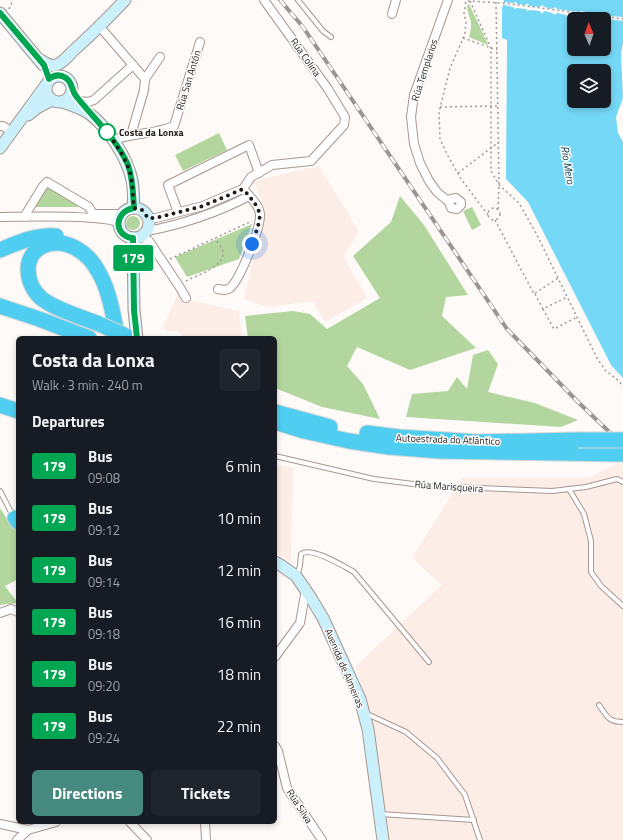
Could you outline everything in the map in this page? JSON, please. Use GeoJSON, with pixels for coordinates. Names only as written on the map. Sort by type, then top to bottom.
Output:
{"type":"FeatureCollection","features":[{"type":"Feature","properties":{"kind":"highway"},"geometry":{"type":"LineString","coordinates":[[0,250],[15,243],[34,238],[53,236],[66,238],[77,242],[89,250],[107,273],[124,336]]}},
{"type":"Feature","properties":{"kind":"highway"},"geometry":{"type":"LineString","coordinates":[[116,332],[104,282],[98,270],[81,251],[61,243],[41,247],[34,253],[29,262],[29,281],[33,290],[41,298],[50,304],[126,336]]}},
{"type":"Feature","properties":{"kind":"highway"},"geometry":{"type":"LineString","coordinates":[[0,306],[84,336]]}},
{"type":"Feature","properties":{"kind":"highway"},"geometry":{"type":"LineString","coordinates":[[0,316],[56,336]]}},
{"type":"Feature","properties":{"kind":"highway"},"geometry":{"type":"LineString","coordinates":[[0,405],[16,410]]}},
{"type":"Feature","properties":{"kind":"highway","name":"Autoestrada do Atlántico"},"geometry":{"type":"LineString","coordinates":[[277,414],[327,426],[399,437],[477,442],[623,440]]}},
{"type":"Feature","properties":{"kind":"highway","name":"Autoestrada do Atlántico"},"geometry":{"type":"LineString","coordinates":[[277,414],[304,431],[342,440],[389,447],[439,451],[623,454]]}},
{"type":"Feature","properties":{"kind":"highway"},"geometry":{"type":"LineString","coordinates":[[277,433],[312,442],[360,449],[389,447]]}},
{"type":"Feature","properties":{"kind":"main road"},"geometry":{"type":"LineString","coordinates":[[39,59],[47,64],[56,65],[65,60],[100,27],[125,0]]}},
{"type":"Feature","properties":{"kind":"main road"},"geometry":{"type":"LineString","coordinates":[[0,13],[44,65],[47,82],[46,94],[57,101],[80,108],[89,114],[98,121],[113,140],[128,166],[132,182],[134,208]]}},
{"type":"Feature","properties":{"kind":"main road"},"geometry":{"type":"LineString","coordinates":[[21,120],[37,108],[69,98],[72,91],[71,82],[68,79],[65,69],[66,62],[70,54]]}},
{"type":"Feature","properties":{"kind":"main road"},"geometry":{"type":"LineString","coordinates":[[0,148],[47,82],[56,76],[64,76],[68,79]]}},
{"type":"Feature","properties":{"kind":"main road"},"geometry":{"type":"LineString","coordinates":[[72,91],[89,114]]}},
{"type":"Feature","properties":{"kind":"main road"},"geometry":{"type":"LineString","coordinates":[[137,336],[134,310],[144,235],[149,223],[148,218],[142,210],[134,208],[128,209],[120,219],[119,229],[125,236],[144,235]]}},
{"type":"Feature","properties":{"kind":"main road","name":"Avenida de Almeiras"},"geometry":{"type":"LineString","coordinates":[[277,563],[296,576],[306,589],[339,650],[360,699],[368,730],[383,840]]}},
{"type":"Feature","properties":{"kind":"street","name":"Rúa Colina"},"geometry":{"type":"LineString","coordinates":[[259,173],[272,165],[310,161],[344,124],[345,117],[328,89],[264,0]]}},
{"type":"Feature","properties":{"kind":"street"},"geometry":{"type":"LineString","coordinates":[[392,14],[396,0]]}},
{"type":"Feature","properties":{"kind":"street","name":"Rúa Templarios"},"geometry":{"type":"LineString","coordinates":[[448,0],[414,95],[411,118],[414,144],[420,163],[429,181],[437,192],[449,202]]}},
{"type":"Feature","properties":{"kind":"street"},"geometry":{"type":"LineString","coordinates":[[100,27],[145,79]]}},
{"type":"Feature","properties":{"kind":"street","name":"Rúa San Antón"},"geometry":{"type":"LineString","coordinates":[[113,140],[174,126],[200,42]]}},
{"type":"Feature","properties":{"kind":"street"},"geometry":{"type":"LineString","coordinates":[[131,136],[144,90],[145,79],[160,57]]}},
{"type":"Feature","properties":{"kind":"street"},"geometry":{"type":"LineString","coordinates":[[80,101],[88,102],[94,100],[133,65]]}},
{"type":"Feature","properties":{"kind":"street"},"geometry":{"type":"LineString","coordinates":[[0,126],[3,126],[12,132]]}},
{"type":"Feature","properties":{"kind":"street"},"geometry":{"type":"LineString","coordinates":[[148,218],[156,218],[203,206],[243,189],[251,177],[259,173],[249,145],[168,185],[178,212]]}},
{"type":"Feature","properties":{"kind":"street"},"geometry":{"type":"LineString","coordinates":[[24,217],[47,182],[89,206],[94,214],[120,219]]}},
{"type":"Feature","properties":{"kind":"street"},"geometry":{"type":"LineString","coordinates":[[218,289],[225,291],[236,282],[248,256],[260,217],[260,213],[255,203],[243,189]]}},
{"type":"Feature","properties":{"kind":"street"},"geometry":{"type":"LineString","coordinates":[[186,298],[144,235],[206,214],[249,196]]}},
{"type":"Feature","properties":{"kind":"street"},"geometry":{"type":"LineString","coordinates":[[0,217],[120,219]]}},
{"type":"Feature","properties":{"kind":"street"},"geometry":{"type":"LineString","coordinates":[[277,654],[300,623],[306,589]]}},
{"type":"Feature","properties":{"kind":"street"},"geometry":{"type":"LineString","coordinates":[[0,613],[10,609],[16,611]]}},
{"type":"Feature","properties":{"kind":"street","name":"Rúa Silva"},"geometry":{"type":"LineString","coordinates":[[277,749],[287,788],[322,840]]}},
{"type":"Feature","properties":{"kind":"street"},"geometry":{"type":"LineString","coordinates":[[0,824],[28,830]]}},
{"type":"Feature","properties":{"kind":"street"},"geometry":{"type":"LineString","coordinates":[[17,840],[28,830],[49,824]]}},
{"type":"Feature","properties":{"kind":"street"},"geometry":{"type":"LineString","coordinates":[[132,824],[147,840]]}},
{"type":"Feature","properties":{"kind":"street"},"geometry":{"type":"LineString","coordinates":[[205,824],[206,840]]}},
{"type":"Feature","properties":{"kind":"lane"},"geometry":{"type":"LineString","coordinates":[[298,0],[323,31],[331,37]]}},
{"type":"Feature","properties":{"kind":"lane","name":"Rúa Marisqueira"},"geometry":{"type":"LineString","coordinates":[[277,456],[374,479],[429,486],[552,491],[586,487],[617,479],[623,482]]}},
{"type":"Feature","properties":{"kind":"lane"},"geometry":{"type":"LineString","coordinates":[[569,489],[584,514],[591,542],[591,572],[601,586],[623,606]]}},
{"type":"Feature","properties":{"kind":"lane"},"geometry":{"type":"LineString","coordinates":[[0,491],[11,513],[16,519]]}},
{"type":"Feature","properties":{"kind":"lane"},"geometry":{"type":"LineString","coordinates":[[296,576],[300,566],[301,554],[304,551],[310,551],[339,563],[354,572],[429,662]]}},
{"type":"Feature","properties":{"kind":"lane"},"geometry":{"type":"LineString","coordinates":[[599,704],[610,719],[614,722],[623,722]]}},
{"type":"Feature","properties":{"kind":"lane"},"geometry":{"type":"LineString","coordinates":[[364,713],[406,732],[437,758],[465,795],[480,840]]}},
{"type":"Feature","properties":{"kind":"lane"},"geometry":{"type":"LineString","coordinates":[[379,814],[474,820]]}},
{"type":"Feature","properties":{"kind":"path"},"geometry":{"type":"LineString","coordinates":[[577,317],[554,329],[495,220],[491,220],[448,156],[440,139],[439,112],[450,68],[465,34],[466,22],[464,12],[466,1],[496,2],[623,19]]}},
{"type":"Feature","properties":{"kind":"path"},"geometry":{"type":"LineString","coordinates":[[470,1],[491,48],[491,171],[499,185],[519,203],[536,233],[605,370],[619,381],[623,387]]}},
{"type":"Feature","properties":{"kind":"path"},"geometry":{"type":"LineString","coordinates":[[495,220],[500,216],[498,210],[499,142],[496,2]]}},
{"type":"Feature","properties":{"kind":"path"},"geometry":{"type":"LineString","coordinates":[[463,38],[497,50]]}},
{"type":"Feature","properties":{"kind":"path"},"geometry":{"type":"LineString","coordinates":[[440,107],[498,106]]}},
{"type":"Feature","properties":{"kind":"path"},"geometry":{"type":"LineString","coordinates":[[458,173],[499,142]]}},
{"type":"Feature","properties":{"kind":"path"},"geometry":{"type":"LineString","coordinates":[[488,215],[491,210],[495,208],[498,210]]}},
{"type":"Feature","properties":{"kind":"path"},"geometry":{"type":"LineString","coordinates":[[163,262],[260,217]]}},
{"type":"Feature","properties":{"kind":"path"},"geometry":{"type":"LineString","coordinates":[[179,286],[216,266],[222,261],[223,251],[215,238]]}},
{"type":"Feature","properties":{"kind":"path"},"geometry":{"type":"LineString","coordinates":[[534,294],[558,278]]}},
{"type":"Feature","properties":{"kind":"path"},"geometry":{"type":"LineString","coordinates":[[543,309],[567,297]]}},
{"type":"Feature","properties":{"kind":"shaded area"},"geometry":{"type":"Polygon","coordinates":[[[319,166],[359,232],[343,256],[367,298],[325,322],[313,301],[267,307],[244,299],[265,210],[254,181],[319,166]]]}},
{"type":"Feature","properties":{"kind":"shaded area"},"geometry":{"type":"Polygon","coordinates":[[[177,296],[183,301],[189,298],[193,301],[239,311],[242,336],[182,336],[178,331],[167,331],[163,328],[177,296]]]}},
{"type":"Feature","properties":{"kind":"shaded area"},"geometry":{"type":"Polygon","coordinates":[[[619,463],[623,466],[623,840],[389,840],[368,704],[355,667],[442,585],[412,558],[462,478],[589,478],[619,463]]]}},
{"type":"Feature","properties":{"kind":"shaded area"},"geometry":{"type":"Polygon","coordinates":[[[277,464],[293,468],[291,562],[277,553],[277,464]]]}},
{"type":"Feature","properties":{"kind":"green space"},"geometry":{"type":"Polygon","coordinates":[[[469,4],[488,45],[469,37],[471,24],[467,6],[469,4]]]}},
{"type":"Feature","properties":{"kind":"green space"},"geometry":{"type":"Polygon","coordinates":[[[219,133],[227,150],[183,171],[175,155],[219,133]]]}},
{"type":"Feature","properties":{"kind":"green space"},"geometry":{"type":"Polygon","coordinates":[[[48,186],[79,207],[35,207],[48,186]]]}},
{"type":"Feature","properties":{"kind":"green space"},"geometry":{"type":"Polygon","coordinates":[[[400,196],[424,225],[468,295],[446,297],[442,316],[476,348],[410,370],[357,347],[347,366],[363,384],[380,419],[322,407],[277,389],[277,336],[248,336],[245,316],[293,311],[310,314],[327,329],[380,298],[353,256],[391,222],[400,196]]]}},
{"type":"Feature","properties":{"kind":"green space"},"geometry":{"type":"Polygon","coordinates":[[[472,207],[481,225],[472,230],[463,211],[472,207]]]}},
{"type":"Feature","properties":{"kind":"green space"},"geometry":{"type":"Polygon","coordinates":[[[133,216],[138,218],[140,223],[138,228],[133,230],[128,228],[126,223],[128,218],[133,216]]]}},
{"type":"Feature","properties":{"kind":"green space"},"geometry":{"type":"Polygon","coordinates":[[[252,224],[239,259],[187,277],[175,257],[252,224]]]}},
{"type":"Feature","properties":{"kind":"green space"},"geometry":{"type":"Polygon","coordinates":[[[488,350],[498,364],[488,392],[535,403],[578,420],[561,427],[406,417],[412,394],[448,391],[457,377],[467,389],[473,355],[488,350]]]}},
{"type":"Feature","properties":{"kind":"green space"},"geometry":{"type":"Polygon","coordinates":[[[0,508],[11,525],[16,529],[16,580],[5,586],[16,600],[16,603],[0,605],[0,508]]]}},
{"type":"Feature","properties":{"kind":"water","name":"Río Mero"},"geometry":{"type":"Polygon","coordinates":[[[504,0],[623,0],[623,43],[621,53],[623,98],[616,117],[618,133],[623,142],[623,378],[611,365],[528,202],[506,179],[507,40],[502,38],[502,8],[504,0]]]}},
{"type":"Feature","properties":{"kind":"pier"},"geometry":{"type":"Polygon","coordinates":[[[505,2],[515,2],[526,5],[528,3],[529,6],[540,7],[542,5],[552,9],[555,7],[557,9],[579,12],[567,12],[567,17],[566,15],[557,13],[555,15],[544,11],[542,14],[540,11],[515,9],[504,5],[505,2]]]}},
{"type":"Feature","properties":{"kind":"pier"},"geometry":{"type":"Polygon","coordinates":[[[611,16],[623,17],[623,21],[611,19],[611,16]]]}},
{"type":"Feature","properties":{"kind":"railway"},"geometry":{"type":"LineString","coordinates":[[280,0],[303,27],[507,329],[579,403],[623,445]]}},
{"type":"Feature","properties":{"kind":"bus line","name":"179"},"geometry":{"type":"LineString","coordinates":[[0,13],[44,65],[49,79],[60,75],[64,76],[71,82],[72,91],[89,114],[98,121],[113,140],[128,166],[132,182],[134,208],[128,209],[120,215],[118,224],[119,229],[125,236],[133,238],[134,310],[136,336]]}},
{"type":"Feature","properties":{"kind":"place","name":"Costa da Lonxa"},"geometry":{"type":"Point","coordinates":[107,132]}},
{"type":"Feature","properties":{"kind":"route"},"geometry":{"type":"LineString","coordinates":[[107,132],[104,128],[113,140],[128,166],[132,182],[134,208],[142,210],[148,218],[156,218],[203,206],[243,189],[255,203],[260,213],[260,220],[252,244]]}}]}
